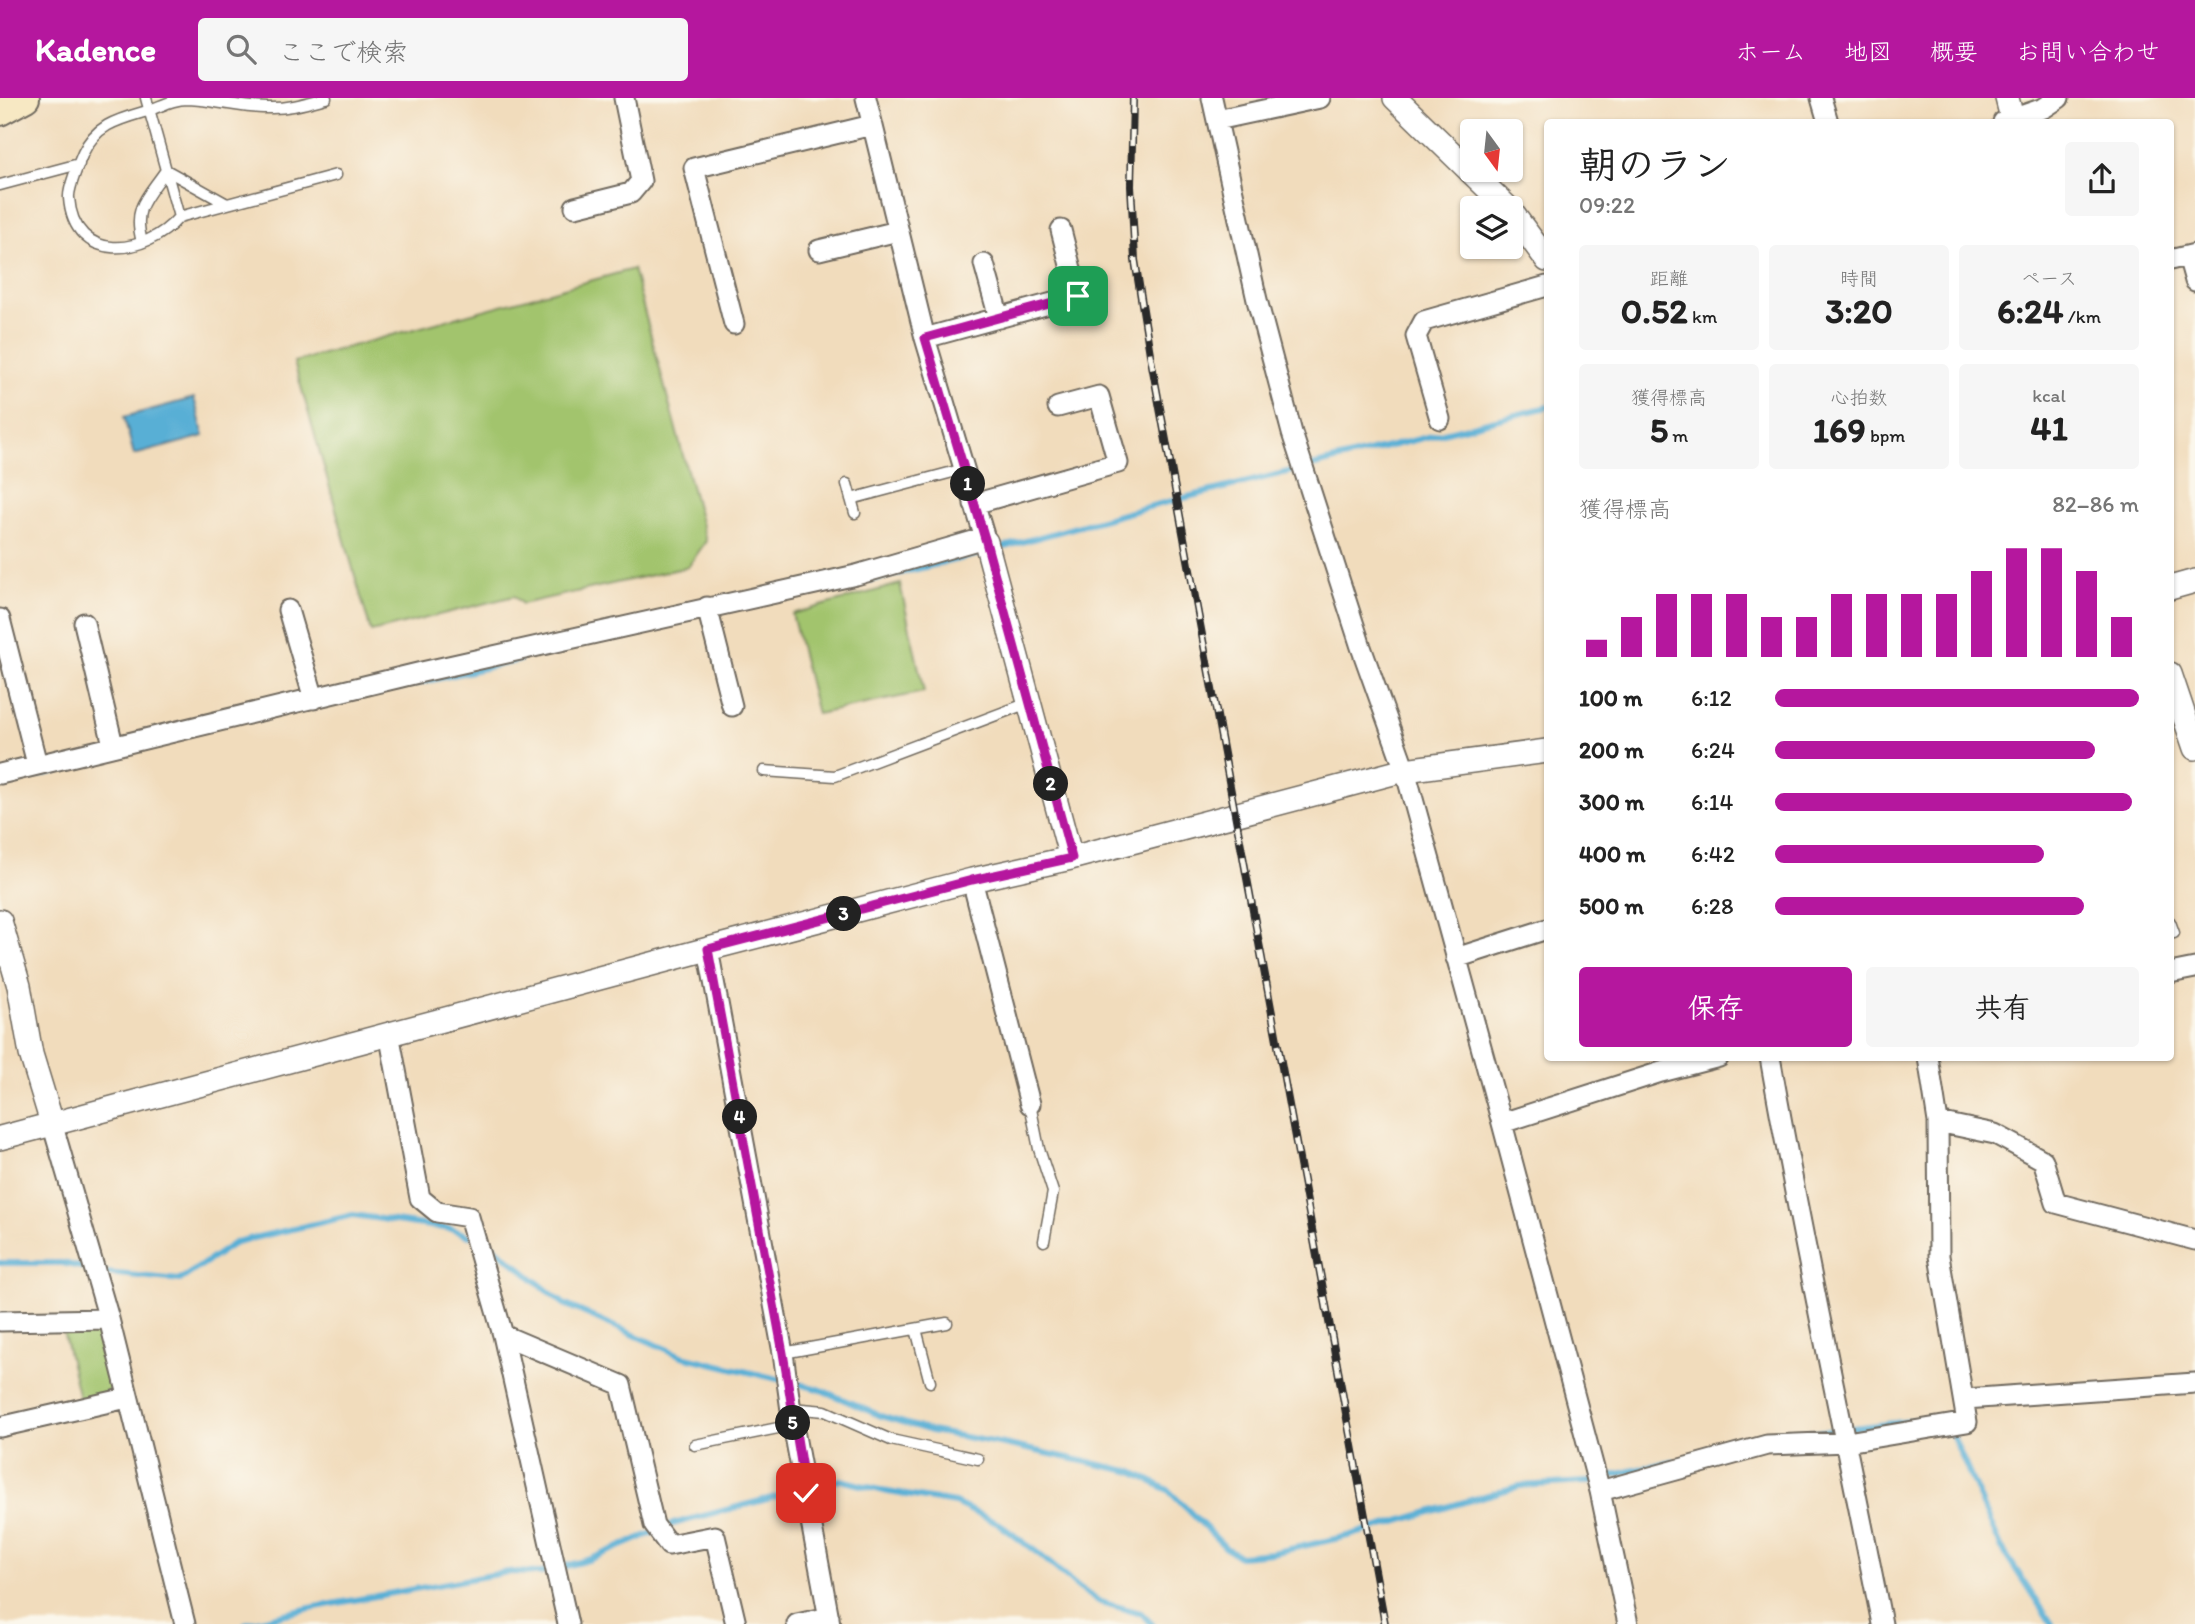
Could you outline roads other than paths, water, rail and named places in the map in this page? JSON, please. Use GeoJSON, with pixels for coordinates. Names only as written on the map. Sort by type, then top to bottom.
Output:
{"type":"FeatureCollection","features":[{"type":"Feature","properties":{"kind":"main road"},"geometry":{"type":"LineString","coordinates":[[0,113],[26,98]]}},
{"type":"Feature","properties":{"kind":"street"},"geometry":{"type":"LineString","coordinates":[[575,207],[631,192],[641,181],[624,98]]}},
{"type":"Feature","properties":{"kind":"street"},"geometry":{"type":"LineString","coordinates":[[866,98],[925,338],[987,547],[1072,858]]}},
{"type":"Feature","properties":{"kind":"street"},"geometry":{"type":"LineString","coordinates":[[1212,98],[1257,300],[1298,454],[1361,647],[1405,770],[1601,1491],[1628,1624]]}},
{"type":"Feature","properties":{"kind":"street"},"geometry":{"type":"LineString","coordinates":[[1217,120],[1320,98]]}},
{"type":"Feature","properties":{"kind":"street"},"geometry":{"type":"LineString","coordinates":[[1395,98],[1496,196]]}},
{"type":"Feature","properties":{"kind":"street"},"geometry":{"type":"LineString","coordinates":[[1821,98],[1827,119]]}},
{"type":"Feature","properties":{"kind":"street"},"geometry":{"type":"LineString","coordinates":[[2009,116],[2044,108],[2059,98]]}},
{"type":"Feature","properties":{"kind":"street"},"geometry":{"type":"LineString","coordinates":[[734,324],[694,169],[872,125]]}},
{"type":"Feature","properties":{"kind":"street"},"geometry":{"type":"LineString","coordinates":[[1523,224],[1544,256]]}},
{"type":"Feature","properties":{"kind":"street"},"geometry":{"type":"LineString","coordinates":[[819,250],[898,230]]}},
{"type":"Feature","properties":{"kind":"street"},"geometry":{"type":"LineString","coordinates":[[925,338],[1078,296],[1061,230]]}},
{"type":"Feature","properties":{"kind":"street"},"geometry":{"type":"LineString","coordinates":[[2184,257],[2195,281]]}},
{"type":"Feature","properties":{"kind":"street"},"geometry":{"type":"LineString","coordinates":[[984,264],[999,317]]}},
{"type":"Feature","properties":{"kind":"street"},"geometry":{"type":"LineString","coordinates":[[1440,419],[1416,336],[1424,321],[1544,287]]}},
{"type":"Feature","properties":{"kind":"street"},"geometry":{"type":"LineString","coordinates":[[974,504],[1118,463],[1099,396],[1058,407]]}},
{"type":"Feature","properties":{"kind":"street"},"geometry":{"type":"LineString","coordinates":[[0,774],[422,671],[709,616],[856,575],[987,547]]}},
{"type":"Feature","properties":{"kind":"street"},"geometry":{"type":"LineString","coordinates":[[2174,587],[2195,581]]}},
{"type":"Feature","properties":{"kind":"street"},"geometry":{"type":"LineString","coordinates":[[288,610],[314,699]]}},
{"type":"Feature","properties":{"kind":"street"},"geometry":{"type":"LineString","coordinates":[[709,616],[732,706]]}},
{"type":"Feature","properties":{"kind":"street"},"geometry":{"type":"LineString","coordinates":[[0,619],[37,764]]}},
{"type":"Feature","properties":{"kind":"street"},"geometry":{"type":"LineString","coordinates":[[84,623],[114,746]]}},
{"type":"Feature","properties":{"kind":"street"},"geometry":{"type":"LineString","coordinates":[[2174,683],[2190,718],[2195,748]]}},
{"type":"Feature","properties":{"kind":"street"},"geometry":{"type":"LineString","coordinates":[[0,1138],[708,949],[972,880],[1072,858],[1405,770],[1544,751]]}},
{"type":"Feature","properties":{"kind":"street"},"geometry":{"type":"LineString","coordinates":[[972,880],[1030,1104]]}},
{"type":"Feature","properties":{"kind":"street"},"geometry":{"type":"LineString","coordinates":[[0,921],[19,986],[31,1054],[108,1319],[185,1624]]}},
{"type":"Feature","properties":{"kind":"street"},"geometry":{"type":"LineString","coordinates":[[1456,958],[1544,930]]}},
{"type":"Feature","properties":{"kind":"street"},"geometry":{"type":"LineString","coordinates":[[708,949],[783,1353],[829,1620],[797,1624]]}},
{"type":"Feature","properties":{"kind":"street"},"geometry":{"type":"LineString","coordinates":[[2174,972],[2195,968]]}},
{"type":"Feature","properties":{"kind":"street"},"geometry":{"type":"LineString","coordinates":[[389,1033],[420,1198],[438,1212],[469,1217],[503,1335],[568,1624]]}},
{"type":"Feature","properties":{"kind":"street"},"geometry":{"type":"LineString","coordinates":[[1502,1123],[1703,1061]]}},
{"type":"Feature","properties":{"kind":"street"},"geometry":{"type":"LineString","coordinates":[[1771,1061],[1794,1195],[1847,1442],[1882,1624]]}},
{"type":"Feature","properties":{"kind":"street"},"geometry":{"type":"LineString","coordinates":[[1601,1491],[1768,1445],[1847,1442],[1967,1422],[1939,1256],[1938,1122],[1929,1061]]}},
{"type":"Feature","properties":{"kind":"street"},"geometry":{"type":"LineString","coordinates":[[1938,1122],[1995,1134],[2043,1160],[2056,1203],[2195,1240]]}},
{"type":"Feature","properties":{"kind":"street"},"geometry":{"type":"LineString","coordinates":[[0,1321],[108,1319]]}},
{"type":"Feature","properties":{"kind":"street"},"geometry":{"type":"LineString","coordinates":[[503,1335],[621,1385],[657,1530],[670,1545],[715,1536],[736,1624]]}},
{"type":"Feature","properties":{"kind":"street"},"geometry":{"type":"LineString","coordinates":[[1965,1399],[2195,1383]]}},
{"type":"Feature","properties":{"kind":"street"},"geometry":{"type":"LineString","coordinates":[[0,1427],[127,1398]]}},
{"type":"Feature","properties":{"kind":"lane"},"geometry":{"type":"LineString","coordinates":[[146,98],[179,217]]}},
{"type":"Feature","properties":{"kind":"lane"},"geometry":{"type":"LineString","coordinates":[[326,98],[268,108],[188,99],[172,100],[149,110],[118,118],[100,130],[84,150],[68,196],[77,229],[90,242],[111,247],[142,242],[167,231],[179,217],[336,175]]}},
{"type":"Feature","properties":{"kind":"lane"},"geometry":{"type":"LineString","coordinates":[[0,185],[79,164]]}},
{"type":"Feature","properties":{"kind":"lane"},"geometry":{"type":"LineString","coordinates":[[166,170],[227,204]]}},
{"type":"Feature","properties":{"kind":"lane"},"geometry":{"type":"LineString","coordinates":[[142,242],[137,223],[141,207],[166,170]]}},
{"type":"Feature","properties":{"kind":"lane"},"geometry":{"type":"LineString","coordinates":[[851,499],[964,469]]}},
{"type":"Feature","properties":{"kind":"lane"},"geometry":{"type":"LineString","coordinates":[[847,484],[855,513]]}},
{"type":"Feature","properties":{"kind":"lane"},"geometry":{"type":"LineString","coordinates":[[764,771],[835,776],[1028,702]]}},
{"type":"Feature","properties":{"kind":"lane"},"geometry":{"type":"LineString","coordinates":[[1030,1104],[1039,1149],[1053,1192],[1044,1241]]}},
{"type":"Feature","properties":{"kind":"lane"},"geometry":{"type":"LineString","coordinates":[[783,1353],[947,1323]]}},
{"type":"Feature","properties":{"kind":"lane"},"geometry":{"type":"LineString","coordinates":[[916,1329],[930,1382]]}},
{"type":"Feature","properties":{"kind":"lane"},"geometry":{"type":"LineString","coordinates":[[695,1445],[792,1417],[825,1411],[891,1440],[978,1459]]}},
{"type":"Feature","properties":{"kind":"water"},"geometry":{"type":"Polygon","coordinates":[[[194,398],[204,436],[134,455],[124,417],[194,398]]]}},
{"type":"Feature","properties":{"kind":"waterway"},"geometry":{"type":"LineString","coordinates":[[993,550],[1152,506],[1544,408]]}},
{"type":"Feature","properties":{"kind":"waterway"},"geometry":{"type":"LineString","coordinates":[[871,580],[983,553]]}},
{"type":"Feature","properties":{"kind":"waterway"},"geometry":{"type":"LineString","coordinates":[[396,688],[519,660]]}},
{"type":"Feature","properties":{"kind":"waterway"},"geometry":{"type":"LineString","coordinates":[[0,785],[66,768]]}},
{"type":"Feature","properties":{"kind":"waterway"},"geometry":{"type":"LineString","coordinates":[[0,1263],[62,1263],[107,1273],[180,1280],[236,1242],[353,1215],[451,1229],[469,1236]]}},
{"type":"Feature","properties":{"kind":"waterway"},"geometry":{"type":"LineString","coordinates":[[479,1240],[492,1245],[564,1304],[682,1356],[819,1389],[881,1416],[931,1431],[1133,1472],[1168,1490],[1227,1549],[1240,1556],[1272,1553],[1348,1536],[1519,1486],[1585,1482],[1673,1461]]}},
{"type":"Feature","properties":{"kind":"waterway"},"geometry":{"type":"LineString","coordinates":[[1697,1455],[1764,1434],[1827,1431],[1920,1420]]}},
{"type":"Feature","properties":{"kind":"waterway"},"geometry":{"type":"LineString","coordinates":[[1949,1427],[2001,1547],[2052,1624]]}},
{"type":"Feature","properties":{"kind":"waterway"},"geometry":{"type":"LineString","coordinates":[[819,1485],[841,1480],[888,1492],[955,1503],[999,1524],[1100,1602],[1141,1613],[1152,1624]]}},
{"type":"Feature","properties":{"kind":"waterway"},"geometry":{"type":"LineString","coordinates":[[245,1624],[310,1608],[508,1572],[541,1573],[591,1559],[673,1524],[794,1492]]}},
{"type":"Feature","properties":{"kind":"railway"},"geometry":{"type":"LineString","coordinates":[[1133,98],[1131,186],[1135,260],[1150,354],[1385,1624]]}}]}
